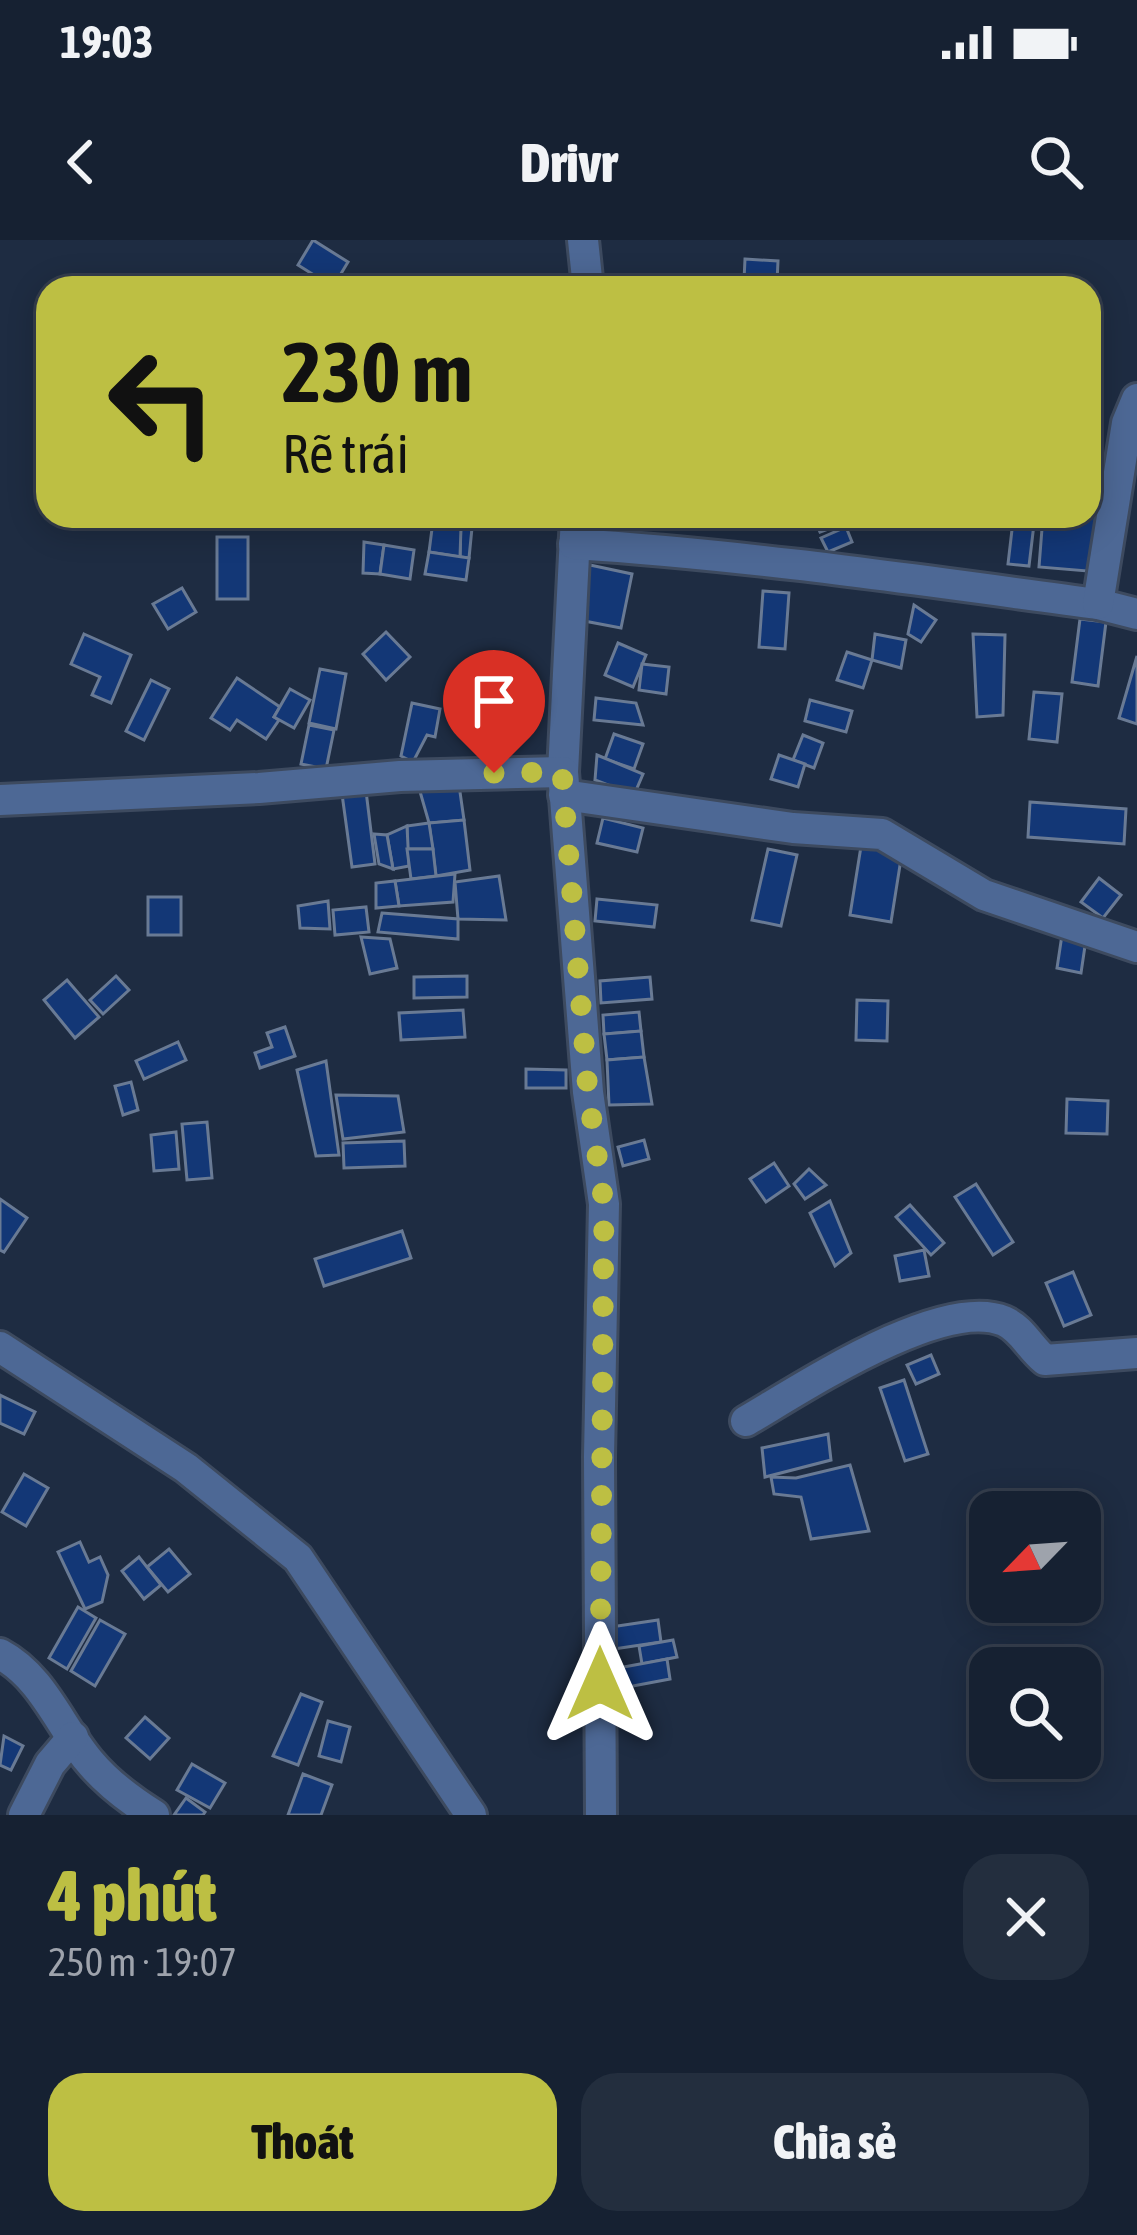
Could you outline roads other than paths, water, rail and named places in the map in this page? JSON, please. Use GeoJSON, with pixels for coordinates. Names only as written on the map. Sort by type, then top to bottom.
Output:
{"type":"FeatureCollection","features":[{"type":"Feature","properties":{"kind":"street"},"geometry":{"type":"LineString","coordinates":[[584,240],[587,276]]}},
{"type":"Feature","properties":{"kind":"street"},"geometry":{"type":"LineString","coordinates":[[1098,604],[1126,423],[1137,399]]}},
{"type":"Feature","properties":{"kind":"street"},"geometry":{"type":"LineString","coordinates":[[601,1815],[599,1457],[604,1204],[588,1092],[563,784],[575,530],[713,555],[1098,604],[1137,614]]}},
{"type":"Feature","properties":{"kind":"street"},"geometry":{"type":"LineString","coordinates":[[0,800],[400,776],[563,784],[793,828],[882,834],[984,895],[1137,947]]}},
{"type":"Feature","properties":{"kind":"street"},"geometry":{"type":"LineString","coordinates":[[746,1421],[877,1347],[960,1317],[1000,1319],[1015,1327],[1045,1360],[1137,1353]]}},
{"type":"Feature","properties":{"kind":"street"},"geometry":{"type":"LineString","coordinates":[[0,1347],[186,1468],[298,1558],[471,1815]]}},
{"type":"Feature","properties":{"kind":"street"},"geometry":{"type":"LineString","coordinates":[[0,1654],[32,1678],[107,1782],[154,1815]]}},
{"type":"Feature","properties":{"kind":"street"},"geometry":{"type":"LineString","coordinates":[[24,1815],[42,1778],[73,1737]]}}]}
